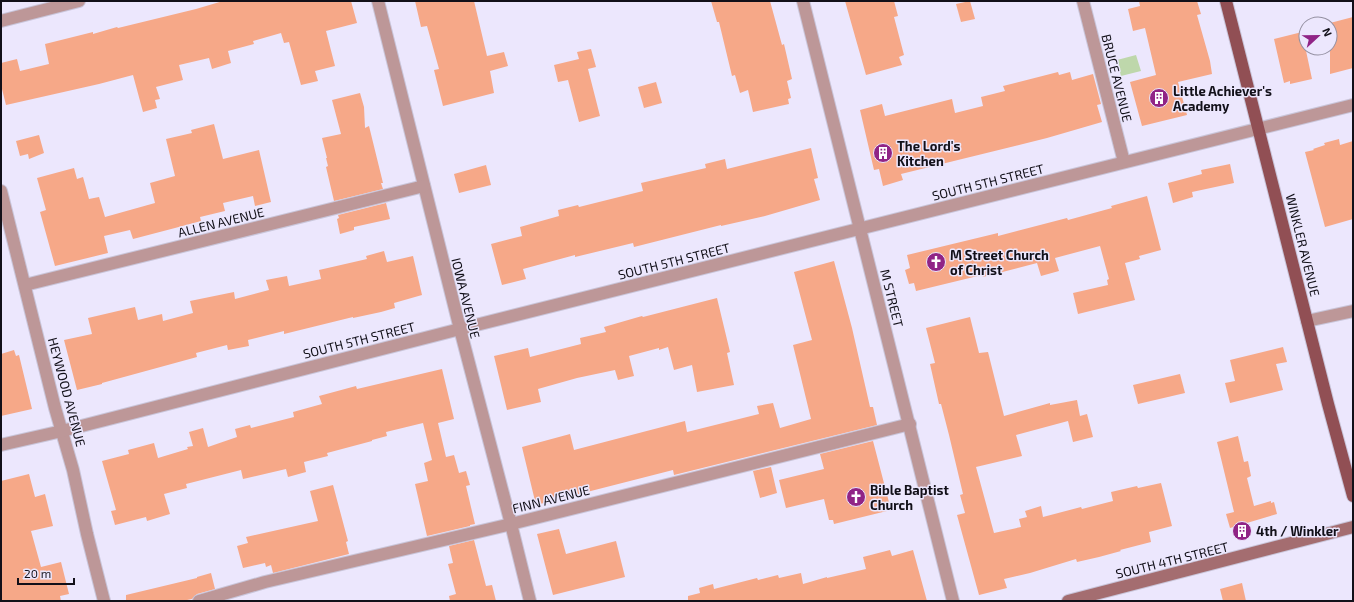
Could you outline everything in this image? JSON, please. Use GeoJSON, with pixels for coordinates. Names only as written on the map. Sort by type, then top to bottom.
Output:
{"type":"FeatureCollection","features":[{"type":"Feature","properties":{"kind":"main road","name":"WINKLER AVENUE"},"geometry":{"type":"LineString","coordinates":[[1226,1],[1353,496]]}},
{"type":"Feature","properties":{"kind":"main road","name":"SOUTH 4TH STREET"},"geometry":{"type":"LineString","coordinates":[[1068,601],[1353,527]]}},
{"type":"Feature","properties":{"kind":"street"},"geometry":{"type":"LineString","coordinates":[[1,21],[80,1]]}},
{"type":"Feature","properties":{"kind":"street","name":"IOWA AVENUE"},"geometry":{"type":"LineString","coordinates":[[378,1],[530,601]]}},
{"type":"Feature","properties":{"kind":"street","name":"M STREET"},"geometry":{"type":"LineString","coordinates":[[803,1],[910,424],[953,601]]}},
{"type":"Feature","properties":{"kind":"street","name":"BRUCE AVENUE"},"geometry":{"type":"LineString","coordinates":[[1083,1],[1124,162]]}},
{"type":"Feature","properties":{"kind":"street","name":"SOUTH 5TH STREET"},"geometry":{"type":"LineString","coordinates":[[1,445],[62,431],[460,329],[1353,105]]}},
{"type":"Feature","properties":{"kind":"street","name":"ALLEN AVENUE"},"geometry":{"type":"LineString","coordinates":[[25,285],[424,186]]}},
{"type":"Feature","properties":{"kind":"street","name":"HEYWOOD AVENUE"},"geometry":{"type":"LineString","coordinates":[[1,191],[55,408],[73,470],[104,601]]}},
{"type":"Feature","properties":{"kind":"street"},"geometry":{"type":"LineString","coordinates":[[1307,321],[1353,311]]}},
{"type":"Feature","properties":{"kind":"street","name":"FINN AVENUE"},"geometry":{"type":"LineString","coordinates":[[199,601],[265,582],[511,524],[910,424]]}},
{"type":"Feature","properties":{"kind":"green space"},"geometry":{"type":"Polygon","coordinates":[[[1136,55],[1141,71],[1121,76],[1117,60],[1136,55]]]}},
{"type":"Feature","properties":{"kind":"building"},"geometry":{"type":"Polygon","coordinates":[[[223,1],[351,1],[357,23],[326,31],[335,66],[315,71],[318,81],[301,85],[289,42],[284,43],[281,33],[253,41],[254,44],[228,51],[231,63],[212,69],[209,58],[179,65],[183,80],[156,87],[160,99],[155,100],[157,108],[143,112],[133,75],[6,105],[1,85],[1,63],[17,59],[20,71],[49,64],[45,44],[93,32],[93,34],[117,27],[118,28],[223,1]]]}},
{"type":"Feature","properties":{"kind":"building"},"geometry":{"type":"Polygon","coordinates":[[[415,1],[474,1],[487,56],[504,52],[508,66],[490,71],[494,93],[443,106],[434,70],[439,69],[427,26],[421,27],[415,1]]]}},
{"type":"Feature","properties":{"kind":"building"},"geometry":{"type":"Polygon","coordinates":[[[711,1],[770,1],[782,45],[784,44],[792,79],[787,81],[791,98],[788,99],[789,104],[753,112],[748,90],[740,93],[735,75],[732,76],[719,22],[717,22],[711,1]]]}},
{"type":"Feature","properties":{"kind":"building"},"geometry":{"type":"Polygon","coordinates":[[[845,1],[894,1],[898,16],[894,17],[904,55],[899,57],[902,65],[866,75],[845,1]]]}},
{"type":"Feature","properties":{"kind":"building"},"geometry":{"type":"Polygon","coordinates":[[[970,1],[975,19],[961,22],[956,4],[970,1]]]}},
{"type":"Feature","properties":{"kind":"building"},"geometry":{"type":"Polygon","coordinates":[[[1139,1],[1197,1],[1201,14],[1197,15],[1210,61],[1212,74],[1178,82],[1187,115],[1142,126],[1130,82],[1156,75],[1145,28],[1133,31],[1128,9],[1140,6],[1139,1]]]}},
{"type":"Feature","properties":{"kind":"building"},"geometry":{"type":"Polygon","coordinates":[[[1353,17],[1353,68],[1330,74],[1330,56],[1338,56],[1338,21],[1353,17]]]}},
{"type":"Feature","properties":{"kind":"building"},"geometry":{"type":"Polygon","coordinates":[[[1298,33],[1298,56],[1307,56],[1312,79],[1290,84],[1290,81],[1284,83],[1274,39],[1298,33]]]}},
{"type":"Feature","properties":{"kind":"building"},"geometry":{"type":"Polygon","coordinates":[[[591,49],[596,67],[588,69],[600,116],[579,122],[568,80],[558,82],[554,65],[579,59],[577,52],[591,49]]]}},
{"type":"Feature","properties":{"kind":"building"},"geometry":{"type":"Polygon","coordinates":[[[1058,72],[1059,75],[1070,72],[1072,80],[1093,74],[1101,104],[1097,105],[1102,122],[1047,138],[901,174],[903,180],[883,186],[879,169],[874,170],[860,110],[882,104],[885,116],[952,99],[955,113],[983,106],[981,97],[1005,91],[1003,86],[1058,72]]]}},
{"type":"Feature","properties":{"kind":"building"},"geometry":{"type":"Polygon","coordinates":[[[656,82],[662,103],[644,108],[638,87],[656,82]]]}},
{"type":"Feature","properties":{"kind":"building"},"geometry":{"type":"Polygon","coordinates":[[[360,93],[364,107],[365,128],[369,126],[383,183],[381,183],[383,189],[334,201],[326,167],[328,166],[327,158],[322,138],[341,134],[332,100],[360,93]]]}},
{"type":"Feature","properties":{"kind":"building"},"geometry":{"type":"Polygon","coordinates":[[[214,124],[223,159],[259,150],[271,202],[255,206],[253,196],[223,203],[225,211],[200,217],[201,221],[175,228],[133,239],[130,230],[104,236],[108,253],[55,266],[40,212],[46,210],[37,178],[74,168],[77,179],[83,177],[89,199],[99,197],[105,217],[155,203],[150,183],[175,176],[166,139],[192,133],[191,130],[214,124]]]}},
{"type":"Feature","properties":{"kind":"building"},"geometry":{"type":"Polygon","coordinates":[[[39,135],[44,153],[29,159],[28,154],[20,156],[16,141],[39,135]]]}},
{"type":"Feature","properties":{"kind":"building"},"geometry":{"type":"Polygon","coordinates":[[[1339,139],[1340,145],[1353,141],[1353,219],[1325,227],[1305,152],[1325,145],[1324,143],[1339,139]]]}},
{"type":"Feature","properties":{"kind":"building"},"geometry":{"type":"Polygon","coordinates":[[[811,148],[818,178],[814,179],[820,200],[765,216],[721,225],[634,247],[633,243],[575,257],[575,255],[523,269],[526,279],[502,285],[491,244],[522,236],[520,227],[559,216],[558,210],[578,205],[579,207],[643,191],[641,183],[706,168],[705,164],[725,159],[727,169],[811,148]]]}},
{"type":"Feature","properties":{"kind":"building"},"geometry":{"type":"Polygon","coordinates":[[[1230,164],[1234,183],[1192,192],[1193,197],[1173,203],[1168,183],[1202,174],[1201,170],[1230,164]]]}},
{"type":"Feature","properties":{"kind":"building"},"geometry":{"type":"Polygon","coordinates":[[[486,165],[491,185],[459,193],[454,174],[486,165]]]}},
{"type":"Feature","properties":{"kind":"building"},"geometry":{"type":"Polygon","coordinates":[[[1147,196],[1161,250],[1139,256],[1140,259],[1125,263],[1135,300],[1078,314],[1073,293],[1108,285],[1107,280],[1109,279],[1100,246],[1055,258],[1059,271],[1041,276],[1037,263],[983,277],[982,275],[916,291],[914,283],[909,284],[905,270],[910,268],[907,255],[998,233],[998,236],[1067,218],[1068,220],[1112,208],[1111,206],[1147,196]]]}},
{"type":"Feature","properties":{"kind":"building"},"geometry":{"type":"Polygon","coordinates":[[[386,203],[390,219],[354,227],[354,230],[340,234],[337,219],[339,218],[338,215],[386,203]]]}},
{"type":"Feature","properties":{"kind":"building"},"geometry":{"type":"Polygon","coordinates":[[[384,251],[387,262],[413,256],[422,295],[394,303],[395,308],[381,312],[353,317],[284,334],[284,331],[248,340],[249,346],[228,350],[227,345],[196,353],[197,357],[77,390],[64,340],[92,334],[88,318],[135,307],[138,320],[162,314],[163,321],[193,313],[190,301],[234,292],[235,299],[269,290],[266,280],[287,276],[289,286],[321,279],[319,270],[367,259],[366,256],[384,251]]]}},
{"type":"Feature","properties":{"kind":"building"},"geometry":{"type":"Polygon","coordinates":[[[834,261],[852,328],[870,407],[873,407],[877,425],[674,475],[673,470],[540,504],[539,500],[535,501],[522,447],[570,434],[574,450],[685,421],[687,432],[759,414],[757,406],[773,403],[780,428],[811,419],[793,345],[812,340],[794,272],[834,261]]]}},
{"type":"Feature","properties":{"kind":"building"},"geometry":{"type":"Polygon","coordinates":[[[717,298],[730,352],[727,353],[734,385],[697,392],[692,365],[674,370],[668,347],[629,356],[634,376],[618,380],[615,370],[577,378],[538,389],[541,402],[507,410],[494,356],[528,348],[530,357],[581,344],[580,338],[606,332],[604,327],[642,316],[643,317],[717,298]]]}},
{"type":"Feature","properties":{"kind":"building"},"geometry":{"type":"Polygon","coordinates":[[[970,317],[979,353],[988,352],[1004,416],[1050,403],[1050,405],[1077,400],[1080,416],[1087,414],[1093,437],[1073,442],[1068,421],[1016,435],[1022,456],[976,467],[994,533],[1021,527],[1019,519],[1027,517],[1025,511],[1041,506],[1043,517],[1081,507],[1082,509],[1113,501],[1111,492],[1137,486],[1138,488],[1161,483],[1172,526],[1149,532],[1151,542],[1099,557],[1077,562],[1076,559],[1004,579],[1007,588],[979,595],[957,515],[965,513],[960,495],[963,494],[930,364],[935,363],[926,328],[970,317]]]}},
{"type":"Feature","properties":{"kind":"building"},"geometry":{"type":"Polygon","coordinates":[[[1283,347],[1287,362],[1276,364],[1283,390],[1230,403],[1225,383],[1235,381],[1230,360],[1283,347]]]}},
{"type":"Feature","properties":{"kind":"building"},"geometry":{"type":"Polygon","coordinates":[[[14,350],[16,356],[19,355],[32,409],[1,416],[1,354],[14,350]]]}},
{"type":"Feature","properties":{"kind":"building"},"geometry":{"type":"Polygon","coordinates":[[[442,369],[454,419],[438,423],[446,457],[454,455],[459,473],[466,471],[470,485],[466,486],[475,524],[427,536],[415,484],[428,481],[424,463],[432,460],[423,423],[386,432],[387,436],[327,453],[328,456],[304,462],[306,472],[288,477],[286,469],[243,479],[241,470],[186,484],[187,488],[164,494],[170,514],[147,521],[146,517],[115,525],[111,511],[116,510],[102,461],[129,454],[128,450],[154,443],[158,458],[188,449],[187,447],[193,446],[189,432],[203,428],[208,447],[237,437],[235,429],[250,425],[251,428],[294,417],[293,412],[322,404],[319,396],[356,386],[357,389],[442,369]]]}},
{"type":"Feature","properties":{"kind":"building"},"geometry":{"type":"Polygon","coordinates":[[[1180,374],[1185,393],[1138,404],[1133,385],[1180,374]]]}},
{"type":"Feature","properties":{"kind":"building"},"geometry":{"type":"Polygon","coordinates":[[[1238,436],[1244,462],[1248,461],[1251,476],[1247,478],[1254,506],[1271,501],[1271,503],[1274,502],[1277,514],[1230,528],[1226,514],[1234,512],[1217,442],[1238,436]]]}},
{"type":"Feature","properties":{"kind":"building"},"geometry":{"type":"Polygon","coordinates":[[[873,441],[891,510],[834,524],[833,520],[829,520],[824,499],[786,508],[779,480],[824,469],[820,454],[873,441]]]}},
{"type":"Feature","properties":{"kind":"building"},"geometry":{"type":"Polygon","coordinates":[[[771,467],[777,493],[760,498],[753,471],[771,467]]]}},
{"type":"Feature","properties":{"kind":"building"},"geometry":{"type":"Polygon","coordinates":[[[29,474],[35,497],[45,494],[53,526],[31,531],[41,567],[61,562],[69,594],[60,596],[61,601],[1,601],[1,481],[29,474]]]}},
{"type":"Feature","properties":{"kind":"building"},"geometry":{"type":"Polygon","coordinates":[[[333,485],[348,541],[346,542],[349,554],[273,573],[271,565],[266,567],[265,563],[243,568],[237,546],[248,543],[246,537],[318,521],[310,491],[333,485]]]}},
{"type":"Feature","properties":{"kind":"building"},"geometry":{"type":"Polygon","coordinates":[[[559,529],[566,554],[616,541],[625,577],[553,595],[537,534],[559,529]]]}},
{"type":"Feature","properties":{"kind":"building"},"geometry":{"type":"Polygon","coordinates":[[[474,540],[486,586],[492,585],[496,601],[450,601],[449,596],[456,594],[448,564],[453,563],[449,546],[474,540]]]}},
{"type":"Feature","properties":{"kind":"building"},"geometry":{"type":"Polygon","coordinates":[[[890,550],[892,556],[913,550],[927,601],[688,601],[688,596],[700,593],[699,588],[713,584],[714,589],[757,578],[758,580],[778,575],[779,578],[801,573],[803,584],[827,577],[866,569],[863,557],[890,550]]]}},
{"type":"Feature","properties":{"kind":"building"},"geometry":{"type":"Polygon","coordinates":[[[211,573],[215,589],[197,594],[192,599],[182,601],[126,601],[126,595],[197,578],[211,573]]]}},
{"type":"Feature","properties":{"kind":"building"},"geometry":{"type":"Polygon","coordinates":[[[1242,583],[1246,601],[1223,601],[1220,589],[1242,583]]]}},
{"type":"Feature","properties":{"kind":"place","name":"Little Achiever's Academy"},"geometry":{"type":"Point","coordinates":[1159,98]}},
{"type":"Feature","properties":{"kind":"place","name":"The Lord's Kitchen"},"geometry":{"type":"Point","coordinates":[883,153]}},
{"type":"Feature","properties":{"kind":"place","name":"M Street Church of Christ"},"geometry":{"type":"Point","coordinates":[936,262]}},
{"type":"Feature","properties":{"kind":"place","name":"Bible Baptist Church"},"geometry":{"type":"Point","coordinates":[856,497]}},
{"type":"Feature","properties":{"kind":"place","name":"4th / Winkler"},"geometry":{"type":"Point","coordinates":[1242,531]}}]}
